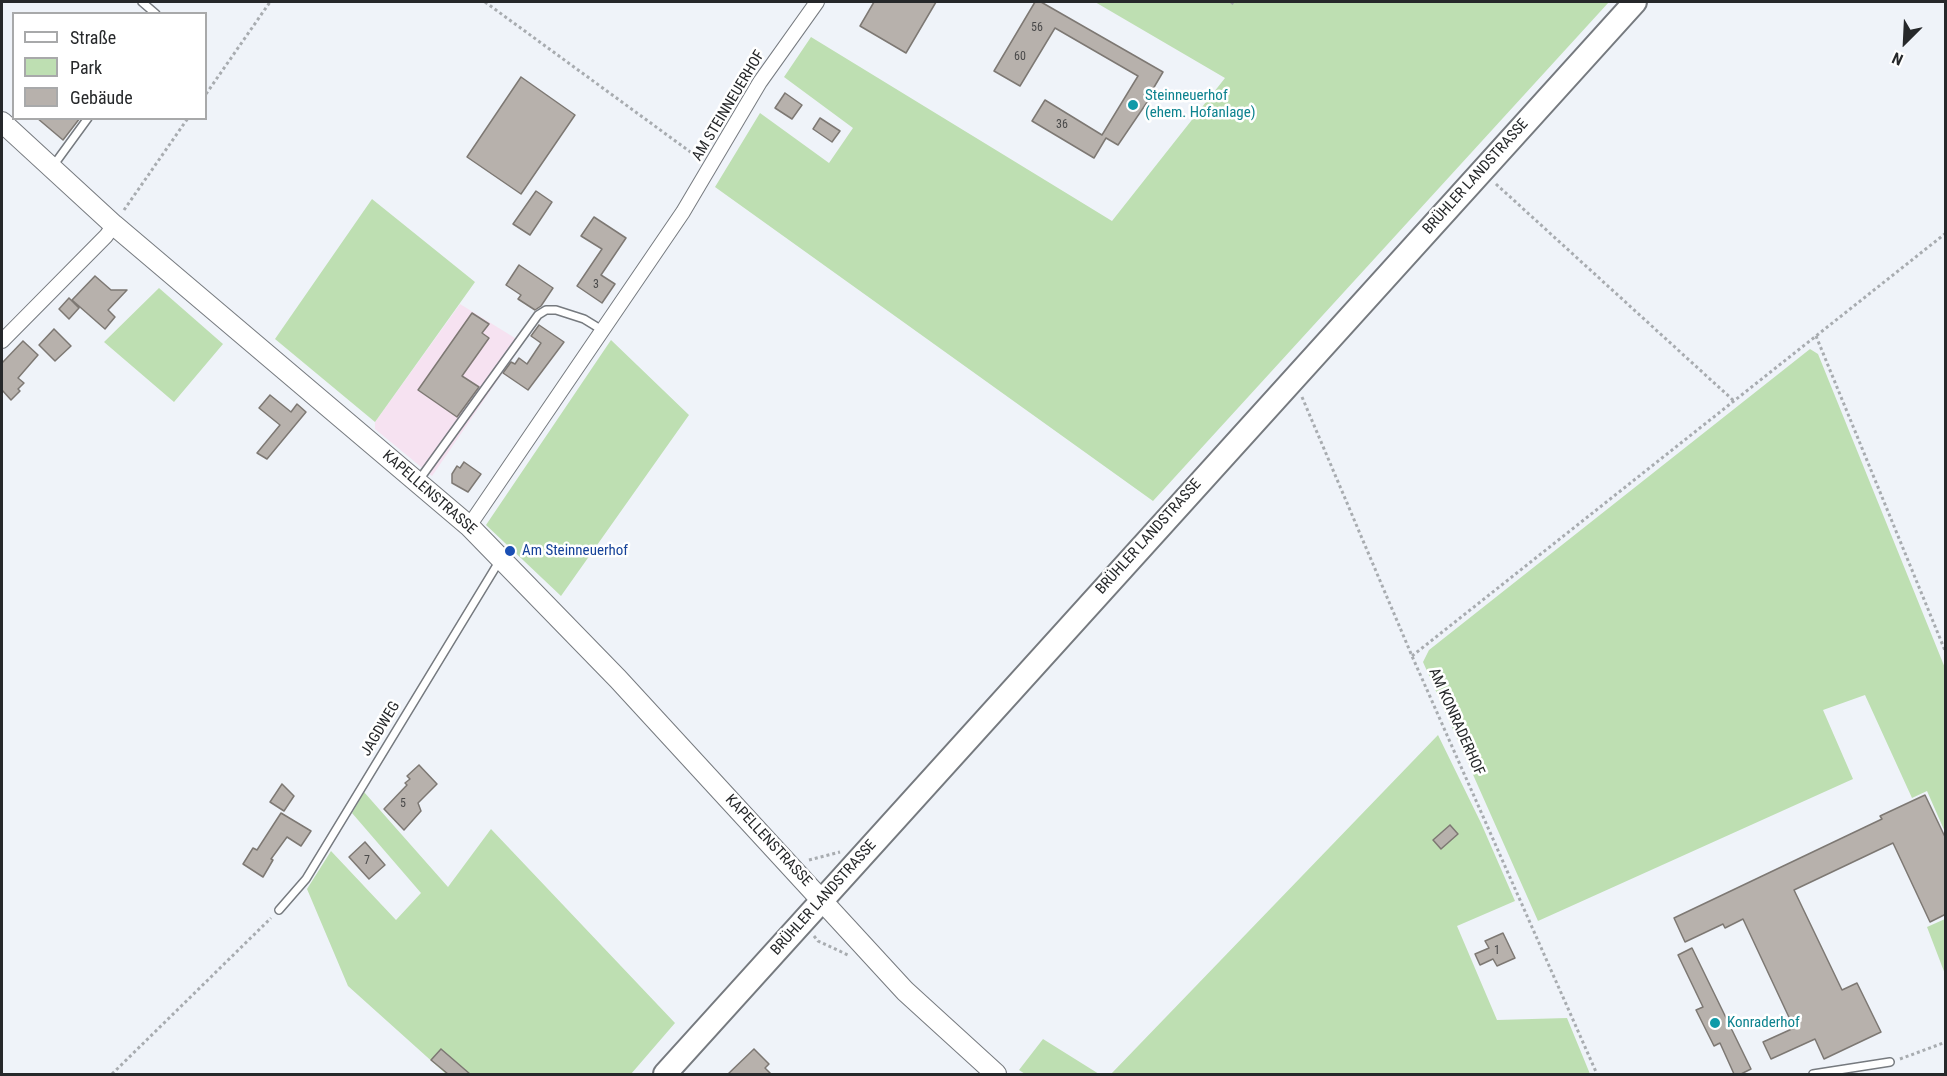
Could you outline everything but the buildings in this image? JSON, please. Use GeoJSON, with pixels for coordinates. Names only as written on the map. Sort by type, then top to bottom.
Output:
{"type":"FeatureCollection","features":[{"type":"Feature","properties":{"kind":"main road","name":"BRÜHLER LANDSTRASSE"},"geometry":{"type":"LineString","coordinates":[[665,1074],[1635,2]]}},
{"type":"Feature","properties":{"kind":"main road","name":"KAPELLENSTRASSE"},"geometry":{"type":"LineString","coordinates":[[2,122],[114,225],[469,526],[618,678],[905,991],[996,1074]]}},
{"type":"Feature","properties":{"kind":"street","name":"AM STEINNEUERHOF"},"geometry":{"type":"LineString","coordinates":[[469,526],[683,212],[760,82],[817,2]]}},
{"type":"Feature","properties":{"kind":"street"},"geometry":{"type":"LineString","coordinates":[[2,341],[106,236],[114,225]]}},
{"type":"Feature","properties":{"kind":"lane"},"geometry":{"type":"LineString","coordinates":[[142,2],[154,12]]}},
{"type":"Feature","properties":{"kind":"lane"},"geometry":{"type":"LineString","coordinates":[[51,168],[87,120]]}},
{"type":"Feature","properties":{"kind":"lane"},"geometry":{"type":"LineString","coordinates":[[417,482],[538,315],[546,310],[556,310],[584,319],[602,330]]}},
{"type":"Feature","properties":{"kind":"lane","name":"JAGDWEG"},"geometry":{"type":"LineString","coordinates":[[279,910],[306,879],[501,558]]}},
{"type":"Feature","properties":{"kind":"lane"},"geometry":{"type":"LineString","coordinates":[[1813,1074],[1890,1062]]}},
{"type":"Feature","properties":{"kind":"path"},"geometry":{"type":"LineString","coordinates":[[207,93],[270,2]]}},
{"type":"Feature","properties":{"kind":"path"},"geometry":{"type":"LineString","coordinates":[[486,2],[711,167]]}},
{"type":"Feature","properties":{"kind":"path"},"geometry":{"type":"LineString","coordinates":[[1231,2],[1234,4],[1236,2]]}},
{"type":"Feature","properties":{"kind":"path"},"geometry":{"type":"LineString","coordinates":[[114,225],[187,120]]}},
{"type":"Feature","properties":{"kind":"path"},"geometry":{"type":"LineString","coordinates":[[1482,170],[1734,401]]}},
{"type":"Feature","properties":{"kind":"path"},"geometry":{"type":"LineString","coordinates":[[1412,656],[1946,233]]}},
{"type":"Feature","properties":{"kind":"path"},"geometry":{"type":"LineString","coordinates":[[1816,336],[1946,653]]}},
{"type":"Feature","properties":{"kind":"path","name":"AM KONRADERHOF"},"geometry":{"type":"LineString","coordinates":[[1290,381],[1301,394],[1412,656],[1597,1074]]}},
{"type":"Feature","properties":{"kind":"path"},"geometry":{"type":"LineString","coordinates":[[112,1074],[279,910]]}},
{"type":"Feature","properties":{"kind":"path"},"geometry":{"type":"LineString","coordinates":[[1890,1062],[1946,1042]]}},
{"type":"Feature","properties":{"kind":"shaded area"},"geometry":{"type":"Polygon","coordinates":[[[460,304],[523,343],[432,476],[375,429],[375,422],[460,304]]]}},
{"type":"Feature","properties":{"kind":"green space"},"geometry":{"type":"Polygon","coordinates":[[[1095,2],[1609,2],[1153,501],[715,187],[760,113],[829,163],[853,128],[784,77],[811,37],[1112,221],[1225,78],[1095,2]]]}},
{"type":"Feature","properties":{"kind":"green space"},"geometry":{"type":"Polygon","coordinates":[[[372,199],[475,282],[375,422],[275,339],[372,199]]]}},
{"type":"Feature","properties":{"kind":"green space"},"geometry":{"type":"Polygon","coordinates":[[[159,288],[223,344],[174,402],[104,342],[159,288]]]}},
{"type":"Feature","properties":{"kind":"green space"},"geometry":{"type":"Polygon","coordinates":[[[611,340],[689,415],[561,596],[486,525],[611,340]]]}},
{"type":"Feature","properties":{"kind":"green space"},"geometry":{"type":"Polygon","coordinates":[[[1810,349],[1818,354],[1945,668],[1945,832],[1927,791],[1912,798],[1865,695],[1823,710],[1853,779],[1538,921],[1423,662],[1429,650],[1810,349]]]}},
{"type":"Feature","properties":{"kind":"green space"},"geometry":{"type":"Polygon","coordinates":[[[1438,735],[1481,823],[1515,901],[1457,926],[1497,1020],[1567,1018],[1590,1074],[1111,1074],[1438,735]]]}},
{"type":"Feature","properties":{"kind":"green space"},"geometry":{"type":"Polygon","coordinates":[[[364,792],[448,887],[491,829],[675,1023],[631,1074],[446,1074],[348,986],[307,889],[331,851],[396,920],[421,893],[352,813],[364,792]]]}},
{"type":"Feature","properties":{"kind":"green space"},"geometry":{"type":"Polygon","coordinates":[[[1945,919],[1945,974],[1927,927],[1945,919]]]}},
{"type":"Feature","properties":{"kind":"green space"},"geometry":{"type":"Polygon","coordinates":[[[1043,1039],[1099,1074],[1025,1074],[1019,1070],[1043,1039]]]}},
{"type":"Feature","properties":{"kind":"place","name":"Steinneuerhof (ehem. Hofanlage)"},"geometry":{"type":"Point","coordinates":[1133,105]}},
{"type":"Feature","properties":{"kind":"place","name":"Am Steinneuerhof"},"geometry":{"type":"Point","coordinates":[510,551]}},
{"type":"Feature","properties":{"kind":"place","name":"Konraderhof"},"geometry":{"type":"Point","coordinates":[1715,1023]}}]}
